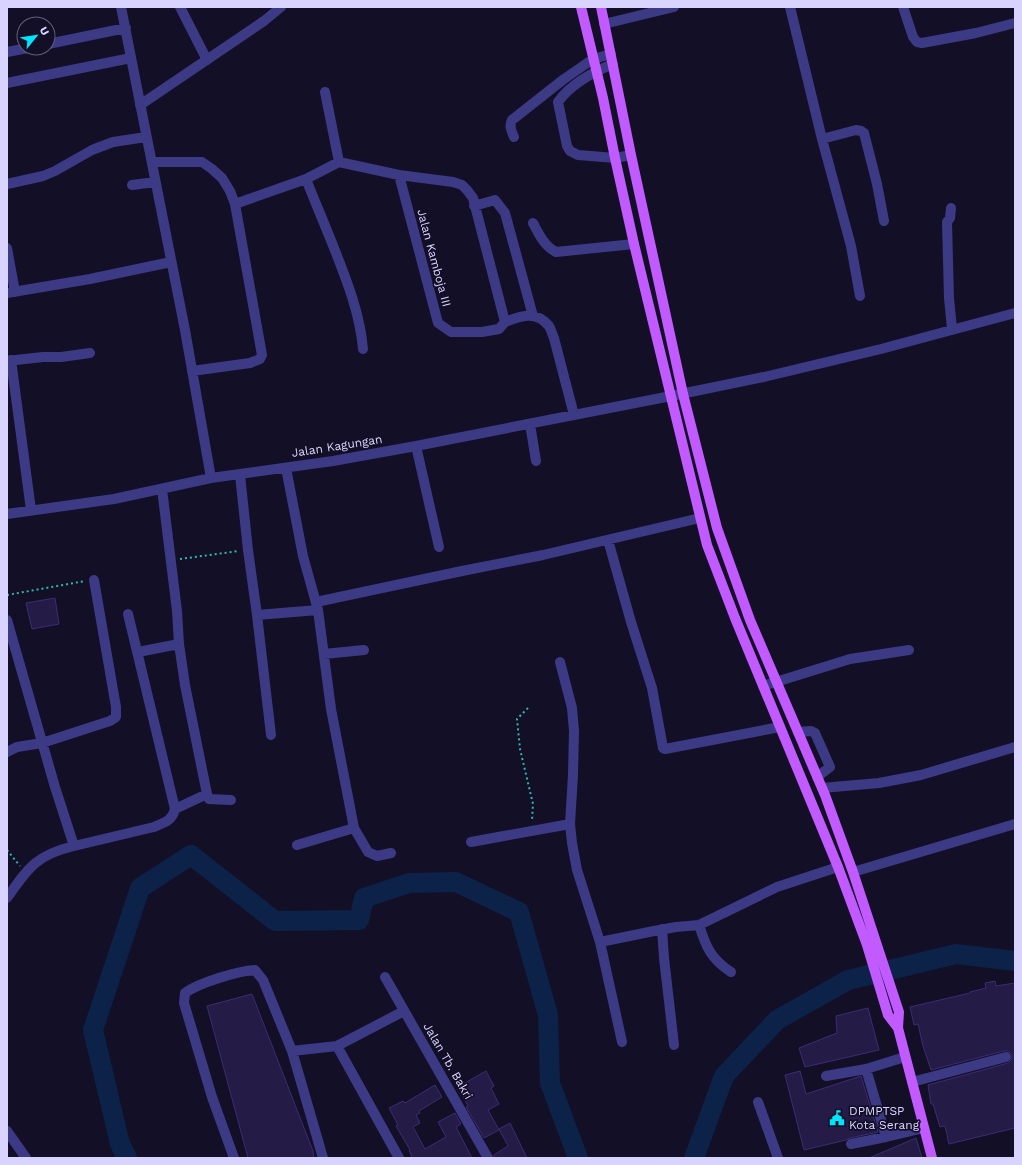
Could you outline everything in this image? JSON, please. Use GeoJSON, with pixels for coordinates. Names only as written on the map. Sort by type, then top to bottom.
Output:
{"type":"FeatureCollection","features":[{"type":"Feature","properties":{"kind":"main road"},"geometry":{"type":"LineString","coordinates":[[581,7],[634,244],[707,545],[732,612],[896,1001],[899,1012],[898,1028],[932,1158]]}},
{"type":"Feature","properties":{"kind":"main road"},"geometry":{"type":"LineString","coordinates":[[600,7],[683,394],[717,528],[750,620],[822,788],[853,872],[885,1005],[888,1015],[898,1028]]}},
{"type":"Feature","properties":{"kind":"street"},"geometry":{"type":"LineString","coordinates":[[121,7],[192,371],[211,478]]}},
{"type":"Feature","properties":{"kind":"street"},"geometry":{"type":"LineString","coordinates":[[180,7],[206,60]]}},
{"type":"Feature","properties":{"kind":"street"},"geometry":{"type":"LineString","coordinates":[[140,105],[264,21],[282,7]]}},
{"type":"Feature","properties":{"kind":"street"},"geometry":{"type":"LineString","coordinates":[[604,24],[674,7]]}},
{"type":"Feature","properties":{"kind":"street"},"geometry":{"type":"LineString","coordinates":[[790,7],[835,193],[851,246],[860,296]]}},
{"type":"Feature","properties":{"kind":"street"},"geometry":{"type":"LineString","coordinates":[[903,7],[913,37],[917,42],[922,43],[976,33],[1015,23]]}},
{"type":"Feature","properties":{"kind":"street"},"geometry":{"type":"LineString","coordinates":[[56,42],[126,28]]}},
{"type":"Feature","properties":{"kind":"street"},"geometry":{"type":"LineString","coordinates":[[7,83],[131,58]]}},
{"type":"Feature","properties":{"kind":"street"},"geometry":{"type":"LineString","coordinates":[[514,137],[510,129],[512,120],[564,79],[593,59],[612,59]]}},
{"type":"Feature","properties":{"kind":"street"},"geometry":{"type":"LineString","coordinates":[[612,59],[564,94],[558,102],[567,146],[570,151],[578,155],[615,158],[631,155]]}},
{"type":"Feature","properties":{"kind":"street"},"geometry":{"type":"LineString","coordinates":[[325,92],[339,162]]}},
{"type":"Feature","properties":{"kind":"street"},"geometry":{"type":"LineString","coordinates":[[822,139],[856,130],[864,133],[877,184],[884,221]]}},
{"type":"Feature","properties":{"kind":"street"},"geometry":{"type":"LineString","coordinates":[[7,184],[42,176],[55,171],[92,150],[113,142],[146,137]]}},
{"type":"Feature","properties":{"kind":"street"},"geometry":{"type":"LineString","coordinates":[[152,162],[202,162],[222,178],[230,191],[235,204],[262,355],[260,359],[250,363],[192,371]]}},
{"type":"Feature","properties":{"kind":"street"},"geometry":{"type":"LineString","coordinates":[[235,204],[306,179],[339,162],[399,175],[453,182],[462,185],[473,198],[505,322]]}},
{"type":"Feature","properties":{"kind":"street","name":"Jalan Kamboja III"},"geometry":{"type":"LineString","coordinates":[[399,175],[438,323],[451,332],[482,332],[499,330],[505,322],[520,316],[533,316]]}},
{"type":"Feature","properties":{"kind":"street"},"geometry":{"type":"LineString","coordinates":[[306,179],[344,274],[359,320],[362,332],[363,349]]}},
{"type":"Feature","properties":{"kind":"street"},"geometry":{"type":"LineString","coordinates":[[132,185],[155,182]]}},
{"type":"Feature","properties":{"kind":"street"},"geometry":{"type":"LineString","coordinates":[[474,206],[495,200],[505,213],[533,316],[542,320],[549,326],[554,338],[574,414]]}},
{"type":"Feature","properties":{"kind":"street"},"geometry":{"type":"LineString","coordinates":[[951,208],[950,218],[947,222],[949,298],[952,329]]}},
{"type":"Feature","properties":{"kind":"street"},"geometry":{"type":"LineString","coordinates":[[533,223],[544,242],[550,249],[556,252],[634,244]]}},
{"type":"Feature","properties":{"kind":"street"},"geometry":{"type":"LineString","coordinates":[[7,248],[11,292],[90,279],[171,262]]}},
{"type":"Feature","properties":{"kind":"street","name":"Jalan Kagungan"},"geometry":{"type":"LineString","coordinates":[[7,514],[114,499],[211,478],[286,468],[416,446],[574,414],[683,394],[881,349],[1015,313]]}},
{"type":"Feature","properties":{"kind":"street"},"geometry":{"type":"LineString","coordinates":[[31,510],[9,361],[43,357],[62,357],[90,353]]}},
{"type":"Feature","properties":{"kind":"street"},"geometry":{"type":"LineString","coordinates":[[530,424],[536,461]]}},
{"type":"Feature","properties":{"kind":"street"},"geometry":{"type":"LineString","coordinates":[[416,446],[439,547]]}},
{"type":"Feature","properties":{"kind":"street"},"geometry":{"type":"LineString","coordinates":[[286,468],[303,556],[317,606],[331,709],[354,828],[368,852],[377,856],[391,854]]}},
{"type":"Feature","properties":{"kind":"street"},"geometry":{"type":"LineString","coordinates":[[240,475],[270,735]]}},
{"type":"Feature","properties":{"kind":"street"},"geometry":{"type":"LineString","coordinates":[[162,489],[177,611],[179,644],[185,685],[206,794],[209,799],[231,800]]}},
{"type":"Feature","properties":{"kind":"street"},"geometry":{"type":"LineString","coordinates":[[257,615],[317,606],[462,571],[543,555],[700,518]]}},
{"type":"Feature","properties":{"kind":"street"},"geometry":{"type":"LineString","coordinates":[[608,540],[631,622],[652,688],[663,748],[665,749],[780,727]]}},
{"type":"Feature","properties":{"kind":"street"},"geometry":{"type":"LineString","coordinates":[[7,752],[17,747],[42,744],[110,721],[116,717],[116,707],[94,580]]}},
{"type":"Feature","properties":{"kind":"street"},"geometry":{"type":"LineString","coordinates":[[7,898],[25,873],[56,850],[154,827],[166,822],[174,816],[175,809],[128,614]]}},
{"type":"Feature","properties":{"kind":"street"},"geometry":{"type":"LineString","coordinates":[[7,620],[42,744],[74,846]]}},
{"type":"Feature","properties":{"kind":"street"},"geometry":{"type":"LineString","coordinates":[[138,652],[179,644]]}},
{"type":"Feature","properties":{"kind":"street"},"geometry":{"type":"LineString","coordinates":[[324,654],[364,650]]}},
{"type":"Feature","properties":{"kind":"street"},"geometry":{"type":"LineString","coordinates":[[764,686],[850,659],[909,650]]}},
{"type":"Feature","properties":{"kind":"street"},"geometry":{"type":"LineString","coordinates":[[560,662],[572,708],[574,731],[570,824],[577,870],[600,942],[622,1042]]}},
{"type":"Feature","properties":{"kind":"street"},"geometry":{"type":"LineString","coordinates":[[798,732],[813,731],[830,767],[817,777]]}},
{"type":"Feature","properties":{"kind":"street"},"geometry":{"type":"LineString","coordinates":[[822,788],[879,783],[914,776],[1015,747]]}},
{"type":"Feature","properties":{"kind":"street"},"geometry":{"type":"LineString","coordinates":[[175,809],[206,794]]}},
{"type":"Feature","properties":{"kind":"street"},"geometry":{"type":"LineString","coordinates":[[471,842],[570,824]]}},
{"type":"Feature","properties":{"kind":"street"},"geometry":{"type":"LineString","coordinates":[[853,872],[1015,824]]}},
{"type":"Feature","properties":{"kind":"street"},"geometry":{"type":"LineString","coordinates":[[297,845],[354,828]]}},
{"type":"Feature","properties":{"kind":"street"},"geometry":{"type":"LineString","coordinates":[[600,942],[662,929],[699,925],[777,887],[838,866]]}},
{"type":"Feature","properties":{"kind":"street"},"geometry":{"type":"LineString","coordinates":[[699,925],[705,945],[714,958],[731,972]]}},
{"type":"Feature","properties":{"kind":"street"},"geometry":{"type":"LineString","coordinates":[[662,929],[674,1045]]}},
{"type":"Feature","properties":{"kind":"street"},"geometry":{"type":"LineString","coordinates":[[234,1158],[212,1097],[184,1003],[185,993],[190,989],[248,970],[255,970],[263,980],[292,1051],[323,1158]]}},
{"type":"Feature","properties":{"kind":"street","name":"Jalan Tb. Bakri"},"geometry":{"type":"LineString","coordinates":[[385,977],[488,1158]]}},
{"type":"Feature","properties":{"kind":"street"},"geometry":{"type":"LineString","coordinates":[[292,1051],[337,1046],[404,1011]]}},
{"type":"Feature","properties":{"kind":"street"},"geometry":{"type":"LineString","coordinates":[[337,1046],[399,1158]]}},
{"type":"Feature","properties":{"kind":"street"},"geometry":{"type":"LineString","coordinates":[[826,1076],[866,1069],[905,1057]]}},
{"type":"Feature","properties":{"kind":"street"},"geometry":{"type":"LineString","coordinates":[[912,1082],[1006,1057]]}},
{"type":"Feature","properties":{"kind":"street"},"geometry":{"type":"LineString","coordinates":[[866,1069],[886,1137]]}},
{"type":"Feature","properties":{"kind":"street"},"geometry":{"type":"LineString","coordinates":[[758,1102],[778,1158]]}},
{"type":"Feature","properties":{"kind":"street"},"geometry":{"type":"LineString","coordinates":[[851,1144],[924,1128]]}},
{"type":"Feature","properties":{"kind":"street"},"geometry":{"type":"LineString","coordinates":[[7,1131],[26,1158]]}},
{"type":"Feature","properties":{"kind":"path"},"geometry":{"type":"LineString","coordinates":[[171,560],[248,550]]}},
{"type":"Feature","properties":{"kind":"path"},"geometry":{"type":"LineString","coordinates":[[7,595],[94,580]]}},
{"type":"Feature","properties":{"kind":"path"},"geometry":{"type":"LineString","coordinates":[[528,708],[517,719],[520,749],[534,804],[531,831]]}},
{"type":"Feature","properties":{"kind":"path"},"geometry":{"type":"LineString","coordinates":[[7,850],[25,873]]}},
{"type":"Feature","properties":{"kind":"building"},"geometry":{"type":"Polygon","coordinates":[[[55,598],[59,624],[32,629],[26,603],[55,598]]]}},
{"type":"Feature","properties":{"kind":"building"},"geometry":{"type":"Polygon","coordinates":[[[995,981],[996,986],[1015,983],[1015,1128],[949,1144],[945,1126],[940,1127],[933,1104],[931,1104],[928,1085],[1008,1063],[1012,1059],[1012,1055],[1008,1051],[1004,1051],[931,1070],[918,1024],[914,1025],[910,1007],[970,993],[986,988],[985,983],[995,981]]]}},
{"type":"Feature","properties":{"kind":"building"},"geometry":{"type":"Polygon","coordinates":[[[252,994],[313,1151],[314,1158],[248,1158],[207,1006],[252,994]]]}},
{"type":"Feature","properties":{"kind":"building"},"geometry":{"type":"Polygon","coordinates":[[[868,1008],[879,1050],[805,1067],[799,1048],[837,1033],[836,1016],[868,1008]]]}},
{"type":"Feature","properties":{"kind":"building"},"geometry":{"type":"Polygon","coordinates":[[[486,1071],[494,1086],[491,1088],[499,1104],[488,1110],[499,1130],[484,1138],[466,1107],[468,1106],[458,1087],[486,1071]]]}},
{"type":"Feature","properties":{"kind":"building"},"geometry":{"type":"Polygon","coordinates":[[[800,1071],[806,1094],[861,1076],[878,1132],[804,1150],[785,1075],[800,1071]]]}},
{"type":"Feature","properties":{"kind":"building"},"geometry":{"type":"Polygon","coordinates":[[[435,1085],[442,1097],[419,1111],[420,1113],[416,1115],[420,1123],[413,1127],[425,1149],[446,1137],[438,1122],[455,1113],[461,1124],[456,1127],[472,1158],[410,1158],[412,1157],[410,1150],[396,1126],[398,1125],[389,1108],[403,1101],[405,1103],[435,1085]]]}},
{"type":"Feature","properties":{"kind":"building"},"geometry":{"type":"Polygon","coordinates":[[[510,1123],[527,1158],[494,1158],[494,1155],[508,1146],[499,1129],[510,1123]]]}},
{"type":"Feature","properties":{"kind":"building"},"geometry":{"type":"Polygon","coordinates":[[[916,1138],[922,1158],[869,1158],[916,1138]]]}},
{"type":"Feature","properties":{"kind":"waterway"},"geometry":{"type":"LineString","coordinates":[[127,1158],[120,1144],[93,1030],[140,888],[191,855],[275,921],[359,920],[364,898],[409,883],[456,882],[519,912],[548,1015],[550,1083],[578,1158]]}},
{"type":"Feature","properties":{"kind":"waterway"},"geometry":{"type":"LineString","coordinates":[[694,1158],[724,1076],[777,1020],[848,980],[956,954],[1015,961]]}},
{"type":"Feature","properties":{"kind":"place","name":"DPMPTSP Kota Serang"},"geometry":{"type":"Point","coordinates":[837,1118]}}]}
